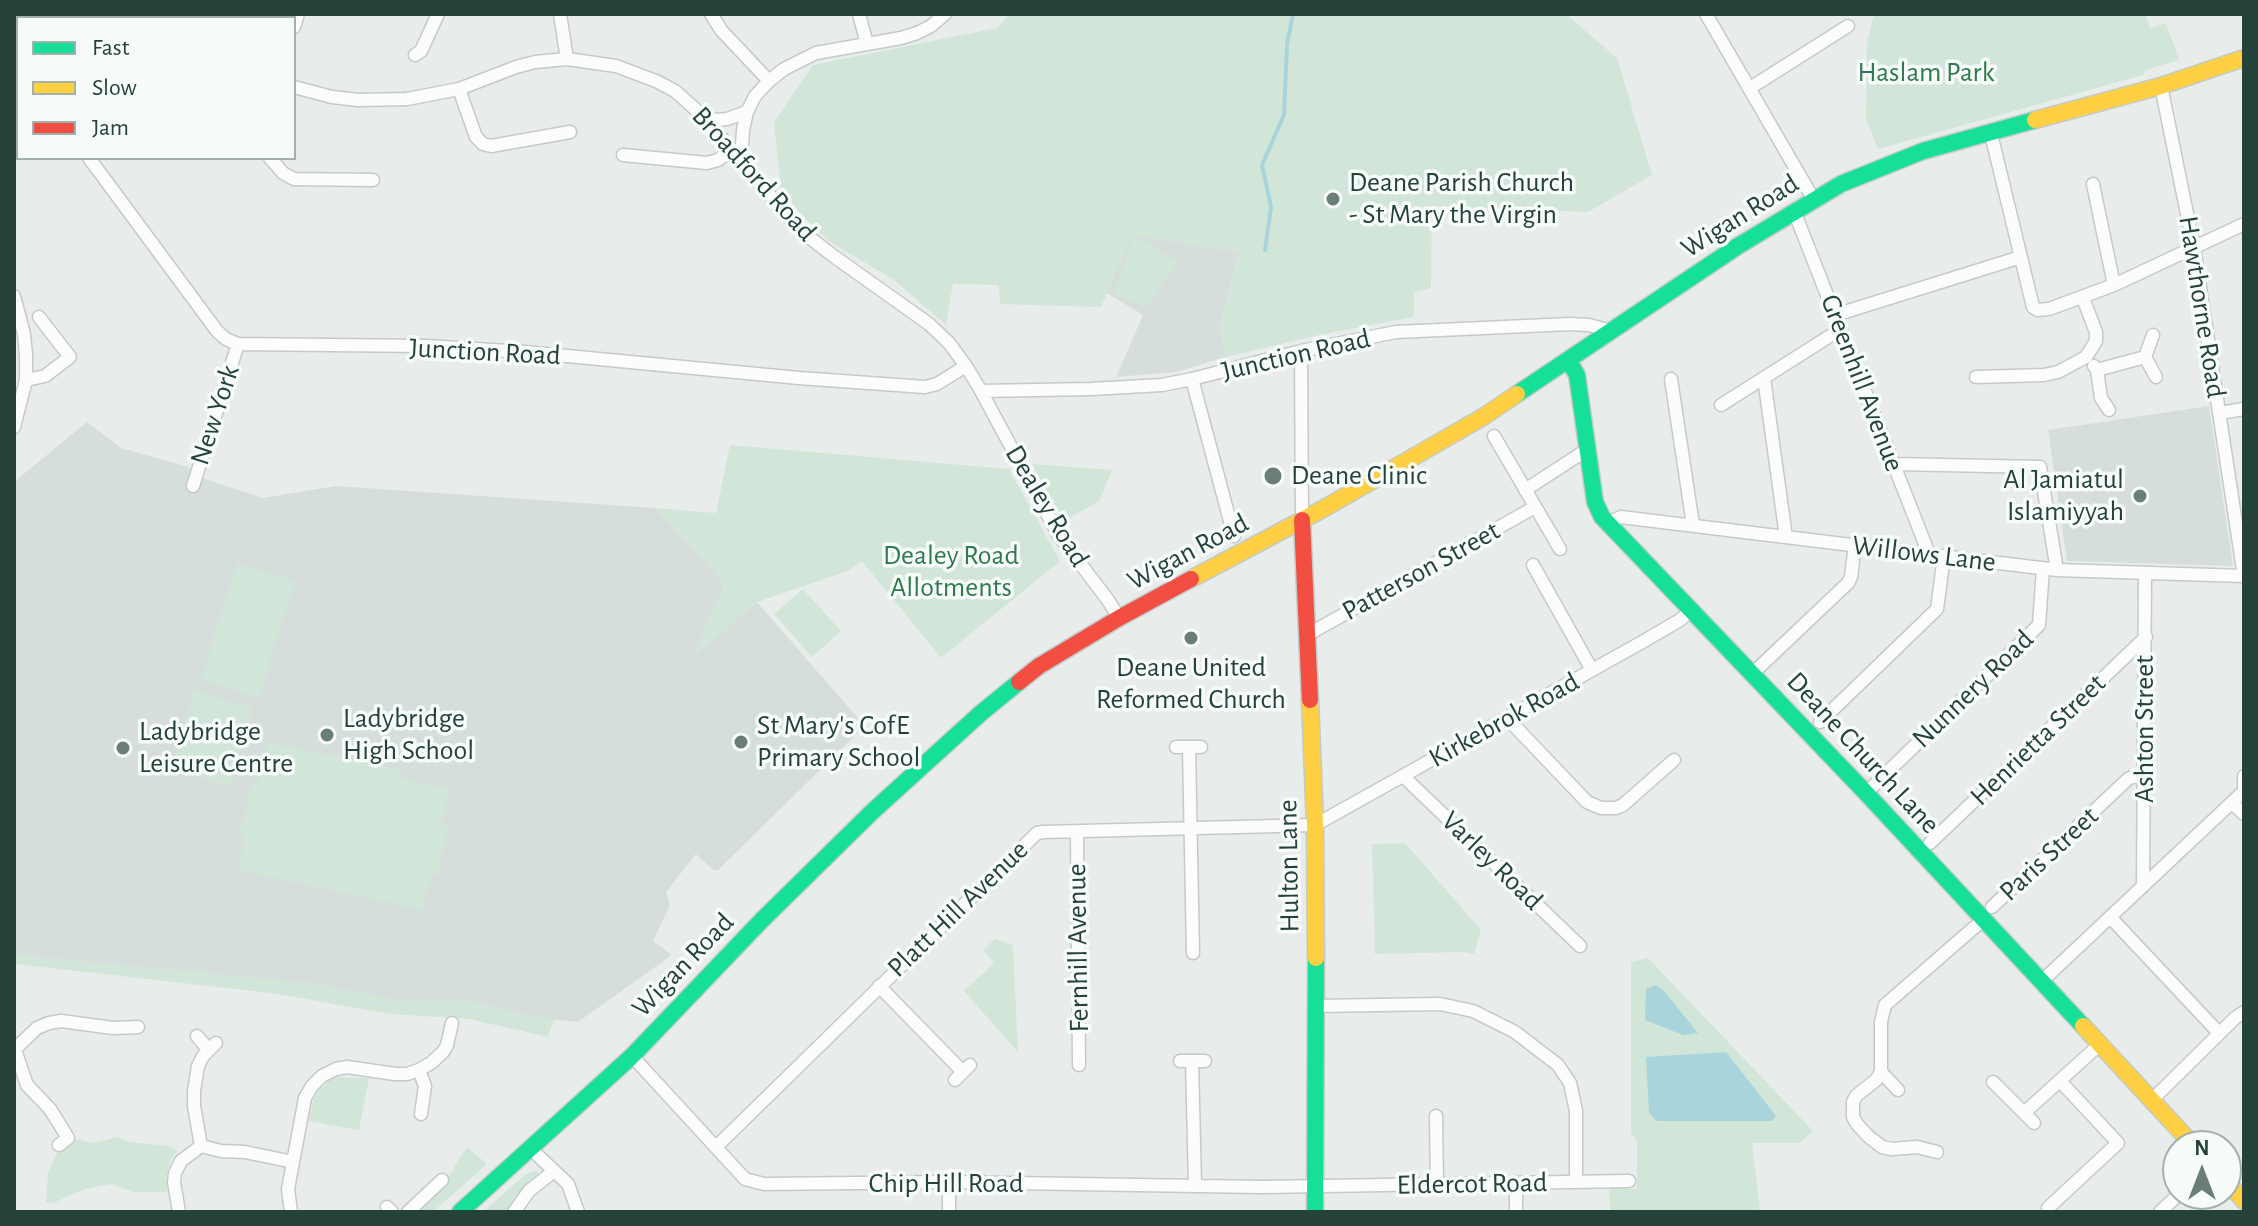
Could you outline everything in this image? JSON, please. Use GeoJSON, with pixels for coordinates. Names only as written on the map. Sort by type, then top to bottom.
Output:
{"type":"FeatureCollection","features":[{"type":"Feature","properties":{"kind":"main road","name":"Wigan Road"},"geometry":{"type":"LineString","coordinates":[[460,1212],[632,1056],[837,845],[981,713],[1039,666],[1119,618],[1302,520],[1483,417],[1687,279],[1841,184],[1923,151],[2161,86],[2244,58]]}},
{"type":"Feature","properties":{"kind":"main road","name":"Deane Church Lane"},"geometry":{"type":"LineString","coordinates":[[1568,360],[1577,375],[1596,506],[1608,523],[1866,793],[1988,913],[2041,982],[2179,1130]]}},
{"type":"Feature","properties":{"kind":"main road","name":"Hulton Lane"},"geometry":{"type":"LineString","coordinates":[[1302,520],[1315,825],[1315,1212]]}},
{"type":"Feature","properties":{"kind":"street"},"geometry":{"type":"LineString","coordinates":[[415,55],[421,51],[438,14]]}},
{"type":"Feature","properties":{"kind":"street"},"geometry":{"type":"LineString","coordinates":[[560,14],[567,59]]}},
{"type":"Feature","properties":{"kind":"street"},"geometry":{"type":"LineString","coordinates":[[711,14],[721,30],[769,81]]}},
{"type":"Feature","properties":{"kind":"street"},"geometry":{"type":"LineString","coordinates":[[859,14],[867,44]]}},
{"type":"Feature","properties":{"kind":"street"},"geometry":{"type":"LineString","coordinates":[[741,160],[743,130],[755,96],[792,64],[816,53],[917,33],[945,14]]}},
{"type":"Feature","properties":{"kind":"street"},"geometry":{"type":"LineString","coordinates":[[1706,14],[1814,200]]}},
{"type":"Feature","properties":{"kind":"street"},"geometry":{"type":"LineString","coordinates":[[1750,88],[1848,26]]}},
{"type":"Feature","properties":{"kind":"street","name":"Broadford Road"},"geometry":{"type":"LineString","coordinates":[[296,88],[332,97],[383,101],[459,89],[535,62],[567,59],[616,66],[637,73],[675,91],[704,117],[790,219],[809,237],[929,324],[949,343],[981,391]]}},
{"type":"Feature","properties":{"kind":"street","name":"Hawthorne Road"},"geometry":{"type":"LineString","coordinates":[[2161,86],[2194,248],[2244,576]]}},
{"type":"Feature","properties":{"kind":"street"},"geometry":{"type":"LineString","coordinates":[[459,89],[476,137],[483,144],[491,146],[570,132]]}},
{"type":"Feature","properties":{"kind":"street"},"geometry":{"type":"LineString","coordinates":[[704,117],[727,119],[747,112]]}},
{"type":"Feature","properties":{"kind":"street"},"geometry":{"type":"LineString","coordinates":[[1991,134],[2033,307],[2043,310],[2083,298],[2244,224]]}},
{"type":"Feature","properties":{"kind":"street"},"geometry":{"type":"LineString","coordinates":[[623,155],[707,163],[718,160],[732,149]]}},
{"type":"Feature","properties":{"kind":"street"},"geometry":{"type":"LineString","coordinates":[[90,160],[217,331],[238,344]]}},
{"type":"Feature","properties":{"kind":"street"},"geometry":{"type":"LineString","coordinates":[[272,160],[283,173],[294,179],[373,180]]}},
{"type":"Feature","properties":{"kind":"street"},"geometry":{"type":"LineString","coordinates":[[2093,184],[2114,285]]}},
{"type":"Feature","properties":{"kind":"street","name":"Greenhill Avenue"},"geometry":{"type":"LineString","coordinates":[[1794,211],[1929,554]]}},
{"type":"Feature","properties":{"kind":"street"},"geometry":{"type":"LineString","coordinates":[[1835,315],[2021,257]]}},
{"type":"Feature","properties":{"kind":"street"},"geometry":{"type":"LineString","coordinates":[[14,298],[24,334],[26,380],[14,427]]}},
{"type":"Feature","properties":{"kind":"street"},"geometry":{"type":"LineString","coordinates":[[1976,377],[1991,383],[2044,375],[2058,372],[2086,357],[2096,341],[2096,332],[2083,298]]}},
{"type":"Feature","properties":{"kind":"street"},"geometry":{"type":"LineString","coordinates":[[26,380],[45,376],[70,357],[39,317]]}},
{"type":"Feature","properties":{"kind":"street","name":"Junction Road"},"geometry":{"type":"LineString","coordinates":[[981,391],[1142,387],[1192,379],[1301,351],[1396,332],[1570,324],[1612,331]]}},
{"type":"Feature","properties":{"kind":"street"},"geometry":{"type":"LineString","coordinates":[[1721,405],[1841,329]]}},
{"type":"Feature","properties":{"kind":"street"},"geometry":{"type":"LineString","coordinates":[[2097,370],[2145,357],[2153,335]]}},
{"type":"Feature","properties":{"kind":"street","name":"Junction Road"},"geometry":{"type":"LineString","coordinates":[[238,344],[426,346],[511,351],[925,387],[937,384],[966,366]]}},
{"type":"Feature","properties":{"kind":"street","name":"New York"},"geometry":{"type":"LineString","coordinates":[[193,486],[238,344]]}},
{"type":"Feature","properties":{"kind":"street"},"geometry":{"type":"LineString","coordinates":[[1301,351],[1302,520]]}},
{"type":"Feature","properties":{"kind":"street"},"geometry":{"type":"LineString","coordinates":[[2086,357],[2097,370],[2101,398],[2109,410]]}},
{"type":"Feature","properties":{"kind":"street"},"geometry":{"type":"LineString","coordinates":[[2145,357],[2156,377]]}},
{"type":"Feature","properties":{"kind":"street"},"geometry":{"type":"LineString","coordinates":[[1764,378],[1786,537]]}},
{"type":"Feature","properties":{"kind":"street"},"geometry":{"type":"LineString","coordinates":[[1192,379],[1218,502],[1234,536]]}},
{"type":"Feature","properties":{"kind":"street"},"geometry":{"type":"LineString","coordinates":[[1671,379],[1693,525]]}},
{"type":"Feature","properties":{"kind":"street","name":"Dealey Road"},"geometry":{"type":"LineString","coordinates":[[981,391],[1059,536],[1119,618]]}},
{"type":"Feature","properties":{"kind":"street"},"geometry":{"type":"LineString","coordinates":[[2220,413],[2244,409]]}},
{"type":"Feature","properties":{"kind":"street"},"geometry":{"type":"LineString","coordinates":[[1494,436],[1560,549]]}},
{"type":"Feature","properties":{"kind":"street"},"geometry":{"type":"LineString","coordinates":[[1525,490],[1588,449]]}},
{"type":"Feature","properties":{"kind":"street"},"geometry":{"type":"LineString","coordinates":[[1894,464],[2040,467],[2057,570]]}},
{"type":"Feature","properties":{"kind":"street","name":"Patterson Street"},"geometry":{"type":"LineString","coordinates":[[1307,635],[1535,507]]}},
{"type":"Feature","properties":{"kind":"street","name":"Willows Lane"},"geometry":{"type":"LineString","coordinates":[[1608,523],[1621,517],[2057,570],[2244,576]]}},
{"type":"Feature","properties":{"kind":"street"},"geometry":{"type":"LineString","coordinates":[[1752,674],[1848,583],[1855,545]]}},
{"type":"Feature","properties":{"kind":"street"},"geometry":{"type":"LineString","coordinates":[[1820,722],[1937,609],[1944,556]]}},
{"type":"Feature","properties":{"kind":"street"},"geometry":{"type":"LineString","coordinates":[[1533,565],[1592,670]]}},
{"type":"Feature","properties":{"kind":"street","name":"Nunnery Road"},"geometry":{"type":"LineString","coordinates":[[1866,793],[2039,625],[2043,568]]}},
{"type":"Feature","properties":{"kind":"street","name":"Ashton Street"},"geometry":{"type":"LineString","coordinates":[[2143,886],[2145,573]]}},
{"type":"Feature","properties":{"kind":"street","name":"Kirkebrok Road"},"geometry":{"type":"LineString","coordinates":[[1315,825],[1680,620],[1691,610]]}},
{"type":"Feature","properties":{"kind":"street","name":"Henrietta Street"},"geometry":{"type":"LineString","coordinates":[[1930,843],[2146,637]]}},
{"type":"Feature","properties":{"kind":"street"},"geometry":{"type":"LineString","coordinates":[[1507,718],[1587,802],[1601,808],[1623,805],[1674,760]]}},
{"type":"Feature","properties":{"kind":"street"},"geometry":{"type":"LineString","coordinates":[[1189,747],[1192,953]]}},
{"type":"Feature","properties":{"kind":"street","name":"Varley Road"},"geometry":{"type":"LineString","coordinates":[[1403,776],[1580,946]]}},
{"type":"Feature","properties":{"kind":"street","name":"Paris Street"},"geometry":{"type":"LineString","coordinates":[[1881,1072],[1881,1022],[1885,1005],[1943,955],[2128,779],[2145,776]]}},
{"type":"Feature","properties":{"kind":"street"},"geometry":{"type":"LineString","coordinates":[[2041,982],[2244,791],[2244,776]]}},
{"type":"Feature","properties":{"kind":"street"},"geometry":{"type":"LineString","coordinates":[[2232,803],[2244,814]]}},
{"type":"Feature","properties":{"kind":"street","name":"Platt Hill Avenue"},"geometry":{"type":"LineString","coordinates":[[716,1147],[1031,837],[1043,832],[1315,825]]}},
{"type":"Feature","properties":{"kind":"street","name":"Fernhill Avenue"},"geometry":{"type":"LineString","coordinates":[[1077,832],[1079,1065]]}},
{"type":"Feature","properties":{"kind":"street"},"geometry":{"type":"LineString","coordinates":[[2110,917],[2219,1033]]}},
{"type":"Feature","properties":{"kind":"street"},"geometry":{"type":"LineString","coordinates":[[879,986],[963,1072]]}},
{"type":"Feature","properties":{"kind":"street"},"geometry":{"type":"LineString","coordinates":[[1317,1006],[1458,1006],[1486,1016],[1515,1032],[1558,1065],[1574,1092],[1576,1182]]}},
{"type":"Feature","properties":{"kind":"street"},"geometry":{"type":"LineString","coordinates":[[2152,1100],[2244,1012]]}},
{"type":"Feature","properties":{"kind":"street"},"geometry":{"type":"LineString","coordinates":[[59,1145],[68,1138],[50,1109],[27,1085],[15,1050],[37,1028],[49,1023],[76,1022],[120,1033],[138,1027]]}},
{"type":"Feature","properties":{"kind":"street"},"geometry":{"type":"LineString","coordinates":[[291,1212],[288,1189],[305,1098],[312,1086],[322,1076],[347,1067],[395,1074],[419,1070],[452,1047],[452,1023]]}},
{"type":"Feature","properties":{"kind":"street"},"geometry":{"type":"LineString","coordinates":[[197,1036],[212,1046],[198,1066],[194,1091],[201,1146]]}},
{"type":"Feature","properties":{"kind":"street"},"geometry":{"type":"LineString","coordinates":[[2024,1113],[2099,1045]]}},
{"type":"Feature","properties":{"kind":"street","name":"Chip Hill Road"},"geometry":{"type":"LineString","coordinates":[[632,1056],[745,1179],[764,1184],[949,1182],[1315,1186]]}},
{"type":"Feature","properties":{"kind":"street"},"geometry":{"type":"LineString","coordinates":[[1192,1061],[1195,1186]]}},
{"type":"Feature","properties":{"kind":"street"},"geometry":{"type":"LineString","coordinates":[[419,1070],[430,1096],[421,1114]]}},
{"type":"Feature","properties":{"kind":"street"},"geometry":{"type":"LineString","coordinates":[[1898,1090],[1881,1072],[1856,1096],[1853,1117],[1868,1136],[1892,1154],[1917,1147],[1937,1152]]}},
{"type":"Feature","properties":{"kind":"street"},"geometry":{"type":"LineString","coordinates":[[2048,1208],[2056,1193],[2118,1143],[2060,1081]]}},
{"type":"Feature","properties":{"kind":"street"},"geometry":{"type":"LineString","coordinates":[[1993,1082],[2034,1123]]}},
{"type":"Feature","properties":{"kind":"street"},"geometry":{"type":"LineString","coordinates":[[1436,1116],[1437,1185]]}},
{"type":"Feature","properties":{"kind":"street"},"geometry":{"type":"LineString","coordinates":[[201,1146],[293,1162]]}},
{"type":"Feature","properties":{"kind":"street"},"geometry":{"type":"LineString","coordinates":[[179,1212],[175,1173],[181,1161],[201,1146]]}},
{"type":"Feature","properties":{"kind":"street"},"geometry":{"type":"LineString","coordinates":[[531,1149],[571,1189],[578,1212]]}},
{"type":"Feature","properties":{"kind":"street"},"geometry":{"type":"LineString","coordinates":[[514,1212],[529,1191],[554,1171]]}},
{"type":"Feature","properties":{"kind":"street"},"geometry":{"type":"LineString","coordinates":[[408,1212],[442,1180]]}},
{"type":"Feature","properties":{"kind":"street","name":"Eldercot Road"},"geometry":{"type":"LineString","coordinates":[[1315,1186],[1629,1181]]}},
{"type":"Feature","properties":{"kind":"street"},"geometry":{"type":"LineString","coordinates":[[949,1182],[949,1212]]}},
{"type":"Feature","properties":{"kind":"street"},"geometry":{"type":"LineString","coordinates":[[1516,1184],[1516,1212]]}},
{"type":"Feature","properties":{"kind":"shaded area"},"geometry":{"type":"Polygon","coordinates":[[[1132,234],[1239,252],[1220,328],[1226,357],[1176,372],[1116,377],[1143,315],[1107,293],[1132,234]]]}},
{"type":"Feature","properties":{"kind":"shaded area","name":"Al Jamiatul Islamiyyah"},"geometry":{"type":"Polygon","coordinates":[[[2209,406],[2233,566],[2067,561],[2048,430],[2209,406]]]}},
{"type":"Feature","properties":{"kind":"shaded area","name":"Ladybridge High School"},"geometry":{"type":"Polygon","coordinates":[[[87,422],[121,448],[188,467],[205,479],[263,498],[336,486],[655,508],[725,583],[694,655],[757,602],[865,726],[718,870],[713,870],[696,854],[666,892],[670,905],[653,941],[672,955],[578,1022],[531,1017],[470,1001],[397,1001],[313,984],[14,955],[14,482],[87,422]]]}},
{"type":"Feature","properties":{"kind":"green space"},"geometry":{"type":"Polygon","coordinates":[[[1010,14],[1566,14],[1617,58],[1652,175],[1588,212],[1432,206],[1431,288],[1414,292],[1414,317],[1226,357],[1220,328],[1239,252],[1133,234],[1101,307],[1000,304],[999,285],[953,284],[946,325],[894,280],[830,242],[803,216],[781,189],[774,122],[813,65],[997,28],[1010,14]]]}},
{"type":"Feature","properties":{"kind":"green space","name":"Haslam Park"},"geometry":{"type":"Polygon","coordinates":[[[1874,14],[2145,14],[2150,28],[2166,23],[2179,60],[2145,70],[2143,75],[1878,149],[1866,119],[1867,43],[1874,14]]]}},
{"type":"Feature","properties":{"kind":"green space"},"geometry":{"type":"Polygon","coordinates":[[[1134,238],[1153,245],[1178,263],[1145,308],[1114,292],[1134,238]]]}},
{"type":"Feature","properties":{"kind":"green space","name":"Dealey Road Allotments"},"geometry":{"type":"Polygon","coordinates":[[[730,445],[1009,469],[1060,561],[941,658],[862,561],[848,571],[757,602],[693,657],[725,583],[655,508],[716,513],[730,445]]]}},
{"type":"Feature","properties":{"kind":"green space"},"geometry":{"type":"Polygon","coordinates":[[[1032,464],[1112,470],[1099,501],[1064,521],[1032,464]]]}},
{"type":"Feature","properties":{"kind":"green space"},"geometry":{"type":"Polygon","coordinates":[[[237,563],[295,581],[259,698],[201,680],[237,563]]]}},
{"type":"Feature","properties":{"kind":"green space"},"geometry":{"type":"Polygon","coordinates":[[[803,589],[841,631],[812,657],[774,614],[803,589]]]}},
{"type":"Feature","properties":{"kind":"green space"},"geometry":{"type":"Polygon","coordinates":[[[194,690],[253,708],[230,786],[171,769],[194,690]]]}},
{"type":"Feature","properties":{"kind":"green space"},"geometry":{"type":"Polygon","coordinates":[[[267,742],[400,770],[398,778],[449,789],[442,824],[448,825],[437,876],[431,876],[423,910],[238,870],[245,836],[240,834],[252,781],[258,782],[267,742]]]}},
{"type":"Feature","properties":{"kind":"green space"},"geometry":{"type":"Polygon","coordinates":[[[1405,843],[1481,930],[1474,954],[1375,954],[1372,844],[1405,843]]]}},
{"type":"Feature","properties":{"kind":"green space"},"geometry":{"type":"Polygon","coordinates":[[[995,939],[1013,945],[1018,1052],[964,991],[993,964],[983,950],[995,939]]]}},
{"type":"Feature","properties":{"kind":"green space"},"geometry":{"type":"Polygon","coordinates":[[[14,955],[313,984],[397,1001],[470,1001],[531,1017],[554,1019],[548,1037],[469,1019],[391,1014],[271,993],[14,964],[14,955]]]}},
{"type":"Feature","properties":{"kind":"green space"},"geometry":{"type":"Polygon","coordinates":[[[1648,958],[1813,1131],[1799,1143],[1752,1143],[1760,1212],[1610,1212],[1609,1189],[1637,1189],[1637,1141],[1631,1134],[1631,962],[1648,958]]]}},
{"type":"Feature","properties":{"kind":"green space"},"geometry":{"type":"Polygon","coordinates":[[[339,1077],[369,1078],[359,1130],[309,1121],[318,1092],[330,1080],[339,1077]]]}},
{"type":"Feature","properties":{"kind":"green space"},"geometry":{"type":"Polygon","coordinates":[[[118,1137],[130,1142],[169,1146],[178,1151],[168,1169],[168,1192],[133,1192],[111,1184],[85,1189],[53,1203],[46,1202],[48,1172],[58,1151],[77,1139],[92,1143],[118,1137]]]}},
{"type":"Feature","properties":{"kind":"green space"},"geometry":{"type":"Polygon","coordinates":[[[467,1147],[487,1164],[433,1212],[413,1212],[447,1179],[467,1147]]]}},
{"type":"Feature","properties":{"kind":"green space"},"geometry":{"type":"Polygon","coordinates":[[[538,1171],[538,1178],[527,1185],[506,1212],[483,1212],[526,1174],[538,1171]]]}},
{"type":"Feature","properties":{"kind":"water"},"geometry":{"type":"Polygon","coordinates":[[[1656,985],[1698,1033],[1683,1035],[1645,1020],[1646,989],[1656,985]]]}},
{"type":"Feature","properties":{"kind":"water"},"geometry":{"type":"Polygon","coordinates":[[[1726,1052],[1776,1116],[1771,1121],[1657,1121],[1649,1113],[1646,1057],[1726,1052]]]}},
{"type":"Feature","properties":{"kind":"waterway"},"geometry":{"type":"LineString","coordinates":[[1265,250],[1271,207],[1262,165],[1284,115],[1287,44],[1293,14]]}},
{"type":"Feature","properties":{"kind":"traffic: fast"},"geometry":{"type":"LineString","coordinates":[[1517,394],[1738,246],[1841,184],[1923,151],[2035,120]]}},
{"type":"Feature","properties":{"kind":"traffic: fast"},"geometry":{"type":"LineString","coordinates":[[1568,360],[1577,375],[1595,502],[1602,517],[2083,1026]]}},
{"type":"Feature","properties":{"kind":"traffic: fast"},"geometry":{"type":"LineString","coordinates":[[460,1212],[632,1056],[762,920],[873,811],[1019,682]]}},
{"type":"Feature","properties":{"kind":"traffic: fast"},"geometry":{"type":"LineString","coordinates":[[1315,1212],[1316,958]]}},
{"type":"Feature","properties":{"kind":"traffic: slow"},"geometry":{"type":"LineString","coordinates":[[2035,120],[2161,86],[2244,58]]}},
{"type":"Feature","properties":{"kind":"traffic: slow"},"geometry":{"type":"LineString","coordinates":[[1191,579],[1321,510],[1483,417],[1517,394]]}},
{"type":"Feature","properties":{"kind":"traffic: slow"},"geometry":{"type":"LineString","coordinates":[[1310,700],[1316,958]]}},
{"type":"Feature","properties":{"kind":"traffic: slow"},"geometry":{"type":"LineString","coordinates":[[2083,1026],[2179,1130]]}},
{"type":"Feature","properties":{"kind":"traffic: jam"},"geometry":{"type":"LineString","coordinates":[[1302,520],[1310,700]]}},
{"type":"Feature","properties":{"kind":"traffic: jam"},"geometry":{"type":"LineString","coordinates":[[1019,682],[1039,666],[1119,618],[1191,579]]}},
{"type":"Feature","properties":{"kind":"place","name":"Deane Parish Church - St Mary the Virgin"},"geometry":{"type":"Point","coordinates":[1333,199]}},
{"type":"Feature","properties":{"kind":"place","name":"Deane Clinic"},"geometry":{"type":"Point","coordinates":[1273,476]}},
{"type":"Feature","properties":{"kind":"place","name":"Al Jamiatul Islamiyyah"},"geometry":{"type":"Point","coordinates":[2140,496]}},
{"type":"Feature","properties":{"kind":"place","name":"Deane United Reformed Church"},"geometry":{"type":"Point","coordinates":[1191,638]}},
{"type":"Feature","properties":{"kind":"place","name":"Ladybridge High School"},"geometry":{"type":"Point","coordinates":[327,735]}},
{"type":"Feature","properties":{"kind":"place","name":"St Mary's CofE Primary School"},"geometry":{"type":"Point","coordinates":[741,742]}},
{"type":"Feature","properties":{"kind":"place","name":"Ladybridge Leisure Centre"},"geometry":{"type":"Point","coordinates":[123,748]}}]}
